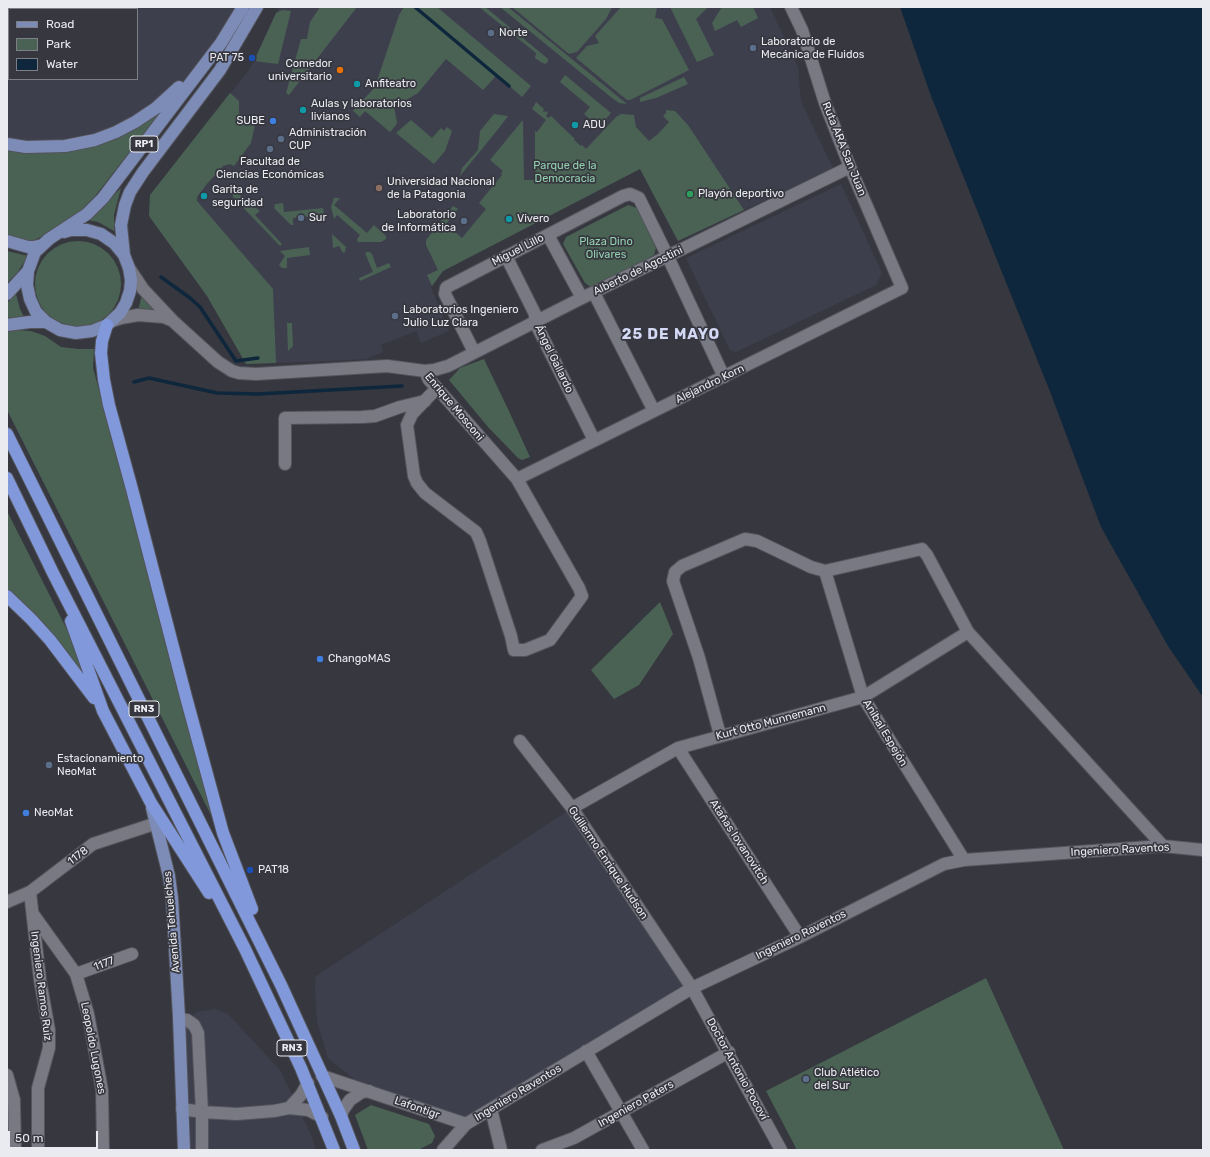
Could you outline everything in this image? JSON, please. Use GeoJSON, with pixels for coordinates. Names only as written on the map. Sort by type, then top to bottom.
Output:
{"type":"FeatureCollection","features":[{"type":"Feature","properties":{"kind":"highway"},"geometry":{"type":"LineString","coordinates":[[109,323],[102,341],[101,353],[104,380],[186,697],[223,833],[281,985]]}},
{"type":"Feature","properties":{"kind":"highway","name":"RN3"},"geometry":{"type":"LineString","coordinates":[[7,434],[281,985],[341,1116],[354,1150]]}},
{"type":"Feature","properties":{"kind":"highway","name":"RN3"},"geometry":{"type":"LineString","coordinates":[[7,478],[53,573],[245,949],[308,1083],[334,1150]]}},
{"type":"Feature","properties":{"kind":"highway"},"geometry":{"type":"LineString","coordinates":[[53,573],[103,711],[151,803],[245,949]]}},
{"type":"Feature","properties":{"kind":"highway"},"geometry":{"type":"LineString","coordinates":[[7,596],[50,640],[103,711]]}},
{"type":"Feature","properties":{"kind":"main road","name":"RP1"},"geometry":{"type":"LineString","coordinates":[[243,7],[221,43],[103,198],[86,214],[56,234],[35,252],[28,271],[27,285],[30,299],[36,312],[46,322],[60,330],[76,333],[92,331],[109,323],[120,313],[126,303],[130,291],[131,280],[129,268],[124,255],[121,235],[122,215],[130,192],[143,172],[220,70],[258,7]]}},
{"type":"Feature","properties":{"kind":"main road"},"geometry":{"type":"LineString","coordinates":[[7,144],[26,147],[65,146],[95,140],[116,132],[156,108],[184,83],[221,43]]}},
{"type":"Feature","properties":{"kind":"main road","name":"RP1"},"geometry":{"type":"LineString","coordinates":[[56,234],[71,230],[87,230],[101,234],[114,243],[124,255]]}},
{"type":"Feature","properties":{"kind":"main road"},"geometry":{"type":"LineString","coordinates":[[7,241],[34,248],[42,245]]}},
{"type":"Feature","properties":{"kind":"main road"},"geometry":{"type":"LineString","coordinates":[[7,294],[28,271]]}},
{"type":"Feature","properties":{"kind":"main road"},"geometry":{"type":"LineString","coordinates":[[7,325],[30,322],[46,322]]}},
{"type":"Feature","properties":{"kind":"main road","name":"Avenida Tehuelches"},"geometry":{"type":"LineString","coordinates":[[151,803],[169,876],[172,898],[179,1019],[184,1150]]}},
{"type":"Feature","properties":{"kind":"street","name":"Ruta ARA San Juan"},"geometry":{"type":"LineString","coordinates":[[791,7],[802,30],[825,103],[850,167],[902,288]]}},
{"type":"Feature","properties":{"kind":"street","name":"Alberto de Agostini"},"geometry":{"type":"LineString","coordinates":[[425,371],[448,366],[582,298],[850,167]]}},
{"type":"Feature","properties":{"kind":"street","name":"Miguel Lillo"},"geometry":{"type":"LineString","coordinates":[[474,352],[445,294],[446,288],[623,196],[630,194],[639,198],[668,257]]}},
{"type":"Feature","properties":{"kind":"street"},"geometry":{"type":"LineString","coordinates":[[548,235],[582,298]]}},
{"type":"Feature","properties":{"kind":"street","name":"Ángel Gallardo"},"geometry":{"type":"LineString","coordinates":[[506,256],[535,314],[535,322],[594,440]]}},
{"type":"Feature","properties":{"kind":"street"},"geometry":{"type":"LineString","coordinates":[[668,257],[724,377]]}},
{"type":"Feature","properties":{"kind":"street","name":"Enrique Mosconi"},"geometry":{"type":"LineString","coordinates":[[129,268],[143,289],[174,322],[218,362],[232,371],[256,374],[387,366],[425,371],[429,380],[517,479],[579,588],[582,596],[550,640],[525,650],[514,650],[512,636],[476,532],[426,493],[417,483],[414,476],[407,425],[412,414],[425,401]]}},
{"type":"Feature","properties":{"kind":"street","name":"Alejandro Korn"},"geometry":{"type":"LineString","coordinates":[[517,479],[902,288]]}},
{"type":"Feature","properties":{"kind":"street"},"geometry":{"type":"LineString","coordinates":[[594,293],[654,411]]}},
{"type":"Feature","properties":{"kind":"street","name":"Enrique Mosconi"},"geometry":{"type":"LineString","coordinates":[[109,323],[121,318],[138,315],[164,317],[174,322]]}},
{"type":"Feature","properties":{"kind":"street"},"geometry":{"type":"LineString","coordinates":[[285,464],[285,418],[375,416],[400,406],[425,401],[437,388]]}},
{"type":"Feature","properties":{"kind":"street"},"geometry":{"type":"LineString","coordinates":[[720,735],[699,658],[673,581],[675,572],[682,566],[745,539],[757,541],[811,567],[825,570],[922,549],[927,555],[968,632],[1163,846]]}},
{"type":"Feature","properties":{"kind":"street","name":"Anibal Espejón"},"geometry":{"type":"LineString","coordinates":[[825,570],[863,698],[964,860]]}},
{"type":"Feature","properties":{"kind":"street","name":"Kurt Otto Munnemann"},"geometry":{"type":"LineString","coordinates":[[572,808],[678,748],[720,735],[863,698],[968,632]]}},
{"type":"Feature","properties":{"kind":"street","name":"Guillermo Enrique Hudson"},"geometry":{"type":"LineString","coordinates":[[520,741],[572,808],[692,988]]}},
{"type":"Feature","properties":{"kind":"street","name":"Atañas Iovanovitch"},"geometry":{"type":"LineString","coordinates":[[678,748],[800,937]]}},
{"type":"Feature","properties":{"kind":"street","name":"1178"},"geometry":{"type":"LineString","coordinates":[[7,902],[30,892],[93,844],[157,823]]}},
{"type":"Feature","properties":{"kind":"street","name":"Ingeniero Raventos"},"geometry":{"type":"LineString","coordinates":[[443,1150],[466,1124],[692,988],[800,937],[944,864],[964,860],[1163,846],[1203,850]]}},
{"type":"Feature","properties":{"kind":"street","name":"Ingeniero Ramos Ruiz"},"geometry":{"type":"LineString","coordinates":[[30,892],[40,980],[49,1030],[49,1048],[38,1088],[38,1150]]}},
{"type":"Feature","properties":{"kind":"street","name":"Leopoldo Lugones"},"geometry":{"type":"LineString","coordinates":[[32,912],[76,974],[88,1014],[102,1090],[103,1150]]}},
{"type":"Feature","properties":{"kind":"street","name":"1177"},"geometry":{"type":"LineString","coordinates":[[76,974],[132,954]]}},
{"type":"Feature","properties":{"kind":"street","name":"Doctor Antonio Pocoví"},"geometry":{"type":"LineString","coordinates":[[692,988],[729,1052],[781,1150]]}},
{"type":"Feature","properties":{"kind":"street"},"geometry":{"type":"LineString","coordinates":[[179,1019],[187,1020],[194,1025],[198,1033],[202,1112],[202,1150]]}},
{"type":"Feature","properties":{"kind":"street"},"geometry":{"type":"LineString","coordinates":[[586,1051],[643,1150]]}},
{"type":"Feature","properties":{"kind":"street","name":"Ingeniero Paters"},"geometry":{"type":"LineString","coordinates":[[542,1150],[574,1138],[729,1052]]}},
{"type":"Feature","properties":{"kind":"street"},"geometry":{"type":"LineString","coordinates":[[7,1075],[14,1100],[15,1150]]}},
{"type":"Feature","properties":{"kind":"street","name":"Lafontigr"},"geometry":{"type":"LineString","coordinates":[[322,1076],[466,1124]]}},
{"type":"Feature","properties":{"kind":"street"},"geometry":{"type":"LineString","coordinates":[[289,1108],[301,1095],[308,1083]]}},
{"type":"Feature","properties":{"kind":"street"},"geometry":{"type":"LineString","coordinates":[[341,1116],[350,1100],[362,1092],[369,1091]]}},
{"type":"Feature","properties":{"kind":"street"},"geometry":{"type":"LineString","coordinates":[[182,1109],[237,1114],[274,1112],[289,1108],[308,1110],[322,1117]]}},
{"type":"Feature","properties":{"kind":"street"},"geometry":{"type":"LineString","coordinates":[[491,1109],[501,1150]]}},
{"type":"Feature","properties":{"kind":"shaded area"},"geometry":{"type":"Polygon","coordinates":[[[7,7],[243,7],[202,65],[169,97],[95,140],[7,144],[7,7]]]}},
{"type":"Feature","properties":{"kind":"shaded area","name":"Universidad Nacional de la Patagonia"},"geometry":{"type":"Polygon","coordinates":[[[279,7],[770,7],[798,67],[801,102],[833,168],[678,241],[640,169],[443,271],[431,287],[449,331],[421,343],[416,331],[381,345],[383,352],[366,359],[246,364],[207,296],[149,216],[150,195],[249,70],[279,7]]]}},
{"type":"Feature","properties":{"kind":"shaded area"},"geometry":{"type":"Polygon","coordinates":[[[841,184],[882,273],[876,285],[736,352],[730,350],[686,258],[841,184]]]}},
{"type":"Feature","properties":{"kind":"shaded area"},"geometry":{"type":"Polygon","coordinates":[[[572,808],[692,988],[466,1124],[369,1091],[328,1058],[317,1022],[315,987],[316,976],[572,808]]]}},
{"type":"Feature","properties":{"kind":"shaded area"},"geometry":{"type":"Polygon","coordinates":[[[215,1009],[228,1014],[280,1070],[312,1137],[316,1150],[184,1150],[179,1019],[187,1020],[197,1012],[215,1009]]]}},
{"type":"Feature","properties":{"kind":"green space"},"geometry":{"type":"Polygon","coordinates":[[[320,7],[357,7],[289,95],[286,93],[301,39],[307,39],[310,22],[320,7]]]}},
{"type":"Feature","properties":{"kind":"green space"},"geometry":{"type":"Polygon","coordinates":[[[404,7],[437,7],[531,86],[522,97],[497,75],[483,90],[446,59],[418,93],[394,107],[397,122],[390,132],[365,111],[360,117],[353,111],[375,87],[399,15],[404,7]]]}},
{"type":"Feature","properties":{"kind":"green space"},"geometry":{"type":"Polygon","coordinates":[[[479,7],[485,7],[547,58],[548,62],[545,64],[535,58],[536,53],[479,7]]]}},
{"type":"Feature","properties":{"kind":"green space"},"geometry":{"type":"Polygon","coordinates":[[[500,7],[508,7],[627,104],[619,103],[612,98],[500,7]]]}},
{"type":"Feature","properties":{"kind":"green space"},"geometry":{"type":"Polygon","coordinates":[[[512,7],[612,7],[606,19],[577,52],[569,54],[512,7]]]}},
{"type":"Feature","properties":{"kind":"green space"},"geometry":{"type":"Polygon","coordinates":[[[621,7],[657,7],[655,18],[662,19],[689,70],[630,100],[627,100],[576,58],[587,46],[599,43],[595,36],[621,7]]]}},
{"type":"Feature","properties":{"kind":"green space"},"geometry":{"type":"Polygon","coordinates":[[[670,7],[708,7],[696,19],[714,55],[697,62],[670,7]]]}},
{"type":"Feature","properties":{"kind":"green space"},"geometry":{"type":"Polygon","coordinates":[[[722,7],[753,7],[758,18],[741,27],[737,20],[715,31],[712,23],[722,7]]]}},
{"type":"Feature","properties":{"kind":"green space"},"geometry":{"type":"Polygon","coordinates":[[[282,10],[291,11],[278,64],[254,61],[276,13],[282,10]]]}},
{"type":"Feature","properties":{"kind":"green space"},"geometry":{"type":"Polygon","coordinates":[[[565,75],[611,113],[599,127],[584,114],[590,107],[560,82],[565,75]]]}},
{"type":"Feature","properties":{"kind":"green space"},"geometry":{"type":"Polygon","coordinates":[[[684,77],[688,84],[656,98],[640,102],[640,98],[684,77]]]}},
{"type":"Feature","properties":{"kind":"green space"},"geometry":{"type":"Polygon","coordinates":[[[230,93],[239,101],[239,113],[245,119],[257,116],[251,143],[234,166],[230,164],[223,166],[197,197],[197,201],[273,289],[276,363],[246,364],[207,296],[149,216],[150,195],[230,93]]]}},
{"type":"Feature","properties":{"kind":"green space","name":"Parque de la Democracia"},"geometry":{"type":"Polygon","coordinates":[[[536,102],[544,109],[544,112],[546,111],[548,113],[546,116],[548,118],[551,116],[575,139],[574,140],[586,149],[616,117],[621,114],[634,115],[636,127],[649,141],[669,122],[663,116],[666,113],[666,110],[675,111],[688,125],[744,210],[678,241],[640,169],[443,271],[432,286],[427,275],[438,270],[426,245],[426,240],[453,206],[458,209],[446,224],[462,238],[486,209],[479,203],[502,175],[501,173],[503,171],[490,160],[522,121],[524,180],[535,180],[535,131],[537,132],[546,120],[532,109],[536,102]]]}},
{"type":"Feature","properties":{"kind":"green space"},"geometry":{"type":"Polygon","coordinates":[[[165,107],[95,196],[81,211],[43,236],[32,241],[18,239],[7,235],[7,149],[52,152],[165,107]]]}},
{"type":"Feature","properties":{"kind":"green space"},"geometry":{"type":"Polygon","coordinates":[[[494,114],[508,116],[460,176],[462,168],[478,150],[480,131],[494,114]]]}},
{"type":"Feature","properties":{"kind":"green space"},"geometry":{"type":"Polygon","coordinates":[[[411,120],[432,138],[441,128],[444,131],[447,127],[452,131],[445,151],[434,164],[396,133],[411,120]]]}},
{"type":"Feature","properties":{"kind":"green space"},"geometry":{"type":"Polygon","coordinates":[[[121,188],[114,215],[114,231],[98,222],[88,220],[121,188]]]}},
{"type":"Feature","properties":{"kind":"green space"},"geometry":{"type":"Polygon","coordinates":[[[235,193],[260,211],[255,215],[282,244],[280,246],[233,197],[233,194],[235,193]]]}},
{"type":"Feature","properties":{"kind":"green space"},"geometry":{"type":"Polygon","coordinates":[[[334,198],[340,198],[334,205],[367,233],[374,225],[386,236],[386,239],[381,242],[358,242],[357,239],[360,235],[337,215],[334,219],[331,207],[334,198]]]}},
{"type":"Feature","properties":{"kind":"green space"},"geometry":{"type":"Polygon","coordinates":[[[283,203],[284,212],[323,208],[324,215],[293,218],[293,225],[291,225],[274,208],[275,204],[283,203]]]}},
{"type":"Feature","properties":{"kind":"green space","name":"Plaza Dino Olivares"},"geometry":{"type":"Polygon","coordinates":[[[628,205],[637,208],[656,248],[654,255],[592,288],[585,283],[563,244],[566,237],[628,205]]]}},
{"type":"Feature","properties":{"kind":"green space"},"geometry":{"type":"Polygon","coordinates":[[[332,234],[346,247],[345,252],[343,253],[339,246],[333,248],[332,234]]]}},
{"type":"Feature","properties":{"kind":"green space"},"geometry":{"type":"Polygon","coordinates":[[[78,241],[94,244],[102,248],[114,260],[118,268],[121,284],[118,300],[114,308],[102,320],[94,324],[78,327],[62,324],[54,320],[42,308],[38,300],[35,284],[38,268],[42,260],[54,248],[62,244],[78,241]]]}},
{"type":"Feature","properties":{"kind":"green space"},"geometry":{"type":"Polygon","coordinates":[[[309,247],[310,255],[287,258],[287,268],[282,268],[279,265],[285,256],[280,251],[309,247]]]}},
{"type":"Feature","properties":{"kind":"green space"},"geometry":{"type":"Polygon","coordinates":[[[7,251],[28,256],[17,273],[7,283],[7,251]]]}},
{"type":"Feature","properties":{"kind":"green space"},"geometry":{"type":"Polygon","coordinates":[[[367,252],[372,254],[377,268],[389,263],[391,267],[360,281],[359,278],[373,272],[365,253],[367,252]]]}},
{"type":"Feature","properties":{"kind":"green space"},"geometry":{"type":"Polygon","coordinates":[[[16,294],[24,317],[7,318],[7,303],[16,294]]]}},
{"type":"Feature","properties":{"kind":"green space"},"geometry":{"type":"Polygon","coordinates":[[[142,294],[159,312],[136,313],[142,294]]]}},
{"type":"Feature","properties":{"kind":"green space"},"geometry":{"type":"Polygon","coordinates":[[[287,323],[292,323],[293,346],[288,351],[287,323]]]}},
{"type":"Feature","properties":{"kind":"green space"},"geometry":{"type":"Polygon","coordinates":[[[7,331],[31,331],[45,336],[61,347],[94,349],[93,368],[142,544],[216,825],[7,410],[7,331]]]}},
{"type":"Feature","properties":{"kind":"green space"},"geometry":{"type":"Polygon","coordinates":[[[484,359],[530,457],[522,460],[518,458],[488,427],[449,380],[460,368],[484,359]]]}},
{"type":"Feature","properties":{"kind":"green space"},"geometry":{"type":"Polygon","coordinates":[[[7,511],[92,679],[84,683],[7,595],[7,511]]]}},
{"type":"Feature","properties":{"kind":"green space"},"geometry":{"type":"Polygon","coordinates":[[[660,602],[673,634],[639,685],[614,699],[591,670],[660,602]]]}},
{"type":"Feature","properties":{"kind":"green space"},"geometry":{"type":"Polygon","coordinates":[[[986,978],[1064,1150],[797,1150],[766,1091],[986,978]]]}},
{"type":"Feature","properties":{"kind":"green space"},"geometry":{"type":"Polygon","coordinates":[[[371,1105],[429,1124],[435,1136],[432,1143],[418,1150],[368,1150],[355,1115],[371,1105]]]}},
{"type":"Feature","properties":{"kind":"water"},"geometry":{"type":"Polygon","coordinates":[[[900,7],[1203,7],[1203,697],[1168,646],[1101,527],[1049,389],[931,96],[900,7]]]}},
{"type":"Feature","properties":{"kind":"waterway"},"geometry":{"type":"LineString","coordinates":[[415,7],[509,86]]}},
{"type":"Feature","properties":{"kind":"waterway"},"geometry":{"type":"LineString","coordinates":[[161,277],[200,307],[236,361],[258,358]]}},
{"type":"Feature","properties":{"kind":"waterway"},"geometry":{"type":"LineString","coordinates":[[134,382],[149,378],[217,393],[258,394],[402,386]]}},
{"type":"Feature","properties":{"kind":"place","name":"Norte"},"geometry":{"type":"Point","coordinates":[491,33]}},
{"type":"Feature","properties":{"kind":"place","name":"Laboratorio de Mecánica de Fluidos"},"geometry":{"type":"Point","coordinates":[753,48]}},
{"type":"Feature","properties":{"kind":"place","name":"PAT 75"},"geometry":{"type":"Point","coordinates":[252,58]}},
{"type":"Feature","properties":{"kind":"place","name":"Comedor universitario"},"geometry":{"type":"Point","coordinates":[340,70]}},
{"type":"Feature","properties":{"kind":"place","name":"Anfiteatro"},"geometry":{"type":"Point","coordinates":[357,84]}},
{"type":"Feature","properties":{"kind":"place","name":"Aulas y laboratorios livianos"},"geometry":{"type":"Point","coordinates":[303,110]}},
{"type":"Feature","properties":{"kind":"place","name":"SUBE"},"geometry":{"type":"Point","coordinates":[273,121]}},
{"type":"Feature","properties":{"kind":"place","name":"ADU"},"geometry":{"type":"Point","coordinates":[575,125]}},
{"type":"Feature","properties":{"kind":"place","name":"Administración CUP"},"geometry":{"type":"Point","coordinates":[281,139]}},
{"type":"Feature","properties":{"kind":"place","name":"Facultad de Ciencias Económicas"},"geometry":{"type":"Point","coordinates":[270,149]}},
{"type":"Feature","properties":{"kind":"place","name":"Universidad Nacional de la Patagonia"},"geometry":{"type":"Point","coordinates":[379,188]}},
{"type":"Feature","properties":{"kind":"place","name":"Playón deportivo"},"geometry":{"type":"Point","coordinates":[690,194]}},
{"type":"Feature","properties":{"kind":"place","name":"Garita de seguridad"},"geometry":{"type":"Point","coordinates":[204,196]}},
{"type":"Feature","properties":{"kind":"place","name":"Sur"},"geometry":{"type":"Point","coordinates":[301,218]}},
{"type":"Feature","properties":{"kind":"place","name":"Vivero"},"geometry":{"type":"Point","coordinates":[509,219]}},
{"type":"Feature","properties":{"kind":"place","name":"Laboratorio de Informática"},"geometry":{"type":"Point","coordinates":[464,221]}},
{"type":"Feature","properties":{"kind":"place","name":"Laboratorios Ingeniero Julio Luz Clara"},"geometry":{"type":"Point","coordinates":[395,316]}},
{"type":"Feature","properties":{"kind":"place","name":"ChangoMAS"},"geometry":{"type":"Point","coordinates":[320,659]}},
{"type":"Feature","properties":{"kind":"place","name":"Estacionamiento NeoMat"},"geometry":{"type":"Point","coordinates":[49,765]}},
{"type":"Feature","properties":{"kind":"place","name":"NeoMat"},"geometry":{"type":"Point","coordinates":[26,813]}},
{"type":"Feature","properties":{"kind":"place","name":"PAT18"},"geometry":{"type":"Point","coordinates":[250,870]}},
{"type":"Feature","properties":{"kind":"place","name":"Club Atlético del Sur"},"geometry":{"type":"Point","coordinates":[806,1079]}},
{"type":"Feature","properties":{"kind":"district","name":"25 DE MAYO"},"geometry":{"type":"Point","coordinates":[671,335]}}]}
